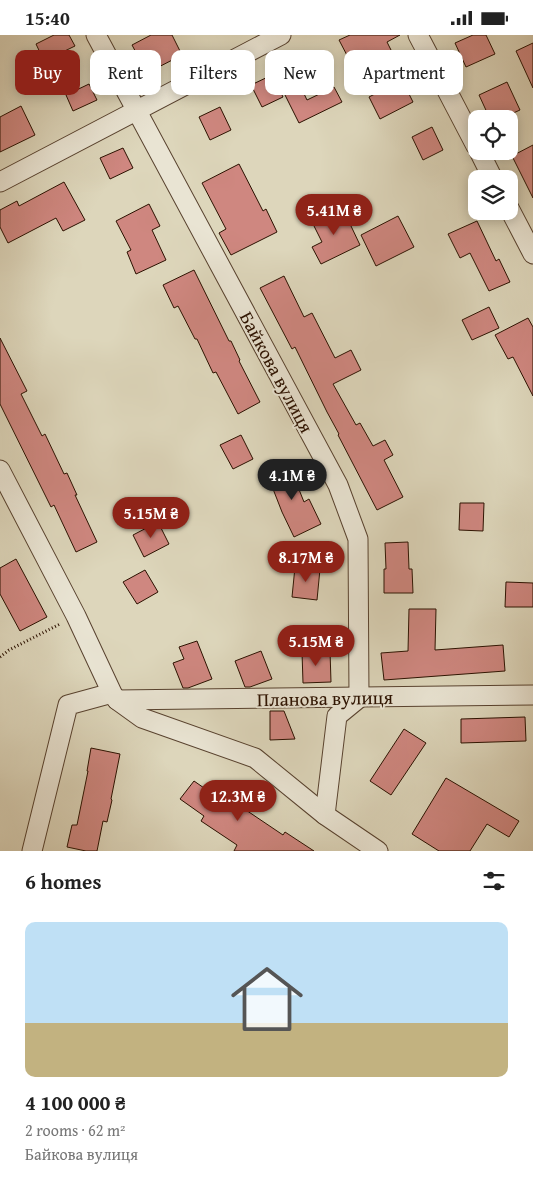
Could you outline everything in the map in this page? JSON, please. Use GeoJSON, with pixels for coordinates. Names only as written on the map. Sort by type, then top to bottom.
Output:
{"type":"FeatureCollection","features":[{"type":"Feature","properties":{"kind":"street","name":"Байкова вулиця"},"geometry":{"type":"LineString","coordinates":[[96,35],[338,485],[358,539],[359,698]]}},
{"type":"Feature","properties":{"kind":"street"},"geometry":{"type":"LineString","coordinates":[[0,182],[281,35]]}},
{"type":"Feature","properties":{"kind":"street"},"geometry":{"type":"LineString","coordinates":[[418,35],[468,131]]}},
{"type":"Feature","properties":{"kind":"street"},"geometry":{"type":"LineString","coordinates":[[515,220],[533,254]]}},
{"type":"Feature","properties":{"kind":"street"},"geometry":{"type":"LineString","coordinates":[[0,470],[76,615],[115,697],[142,718],[255,758],[325,815],[378,851]]}},
{"type":"Feature","properties":{"kind":"street","name":"Планова вулиця"},"geometry":{"type":"LineString","coordinates":[[32,851],[68,705],[115,697],[359,698],[533,695]]}},
{"type":"Feature","properties":{"kind":"street"},"geometry":{"type":"LineString","coordinates":[[325,815],[337,716],[359,698]]}},
{"type":"Feature","properties":{"kind":"path"},"geometry":{"type":"LineString","coordinates":[[0,657],[9,650],[76,615]]}},
{"type":"Feature","properties":{"kind":"building"},"geometry":{"type":"Polygon","coordinates":[[[54,35],[69,35],[75,46],[67,50],[39,50],[36,44],[54,35]]]}},
{"type":"Feature","properties":{"kind":"building"},"geometry":{"type":"Polygon","coordinates":[[[151,35],[172,35],[180,50],[171,50],[171,61],[161,66],[161,50],[135,50],[132,45],[151,35]]]}},
{"type":"Feature","properties":{"kind":"building"},"geometry":{"type":"Polygon","coordinates":[[[350,35],[400,35],[387,42],[391,50],[344,50],[339,40],[350,35]]]}},
{"type":"Feature","properties":{"kind":"building"},"geometry":{"type":"Polygon","coordinates":[[[473,35],[486,35],[495,54],[466,67],[463,60],[463,50],[458,50],[455,43],[473,35]]]}},
{"type":"Feature","properties":{"kind":"building"},"geometry":{"type":"Polygon","coordinates":[[[533,43],[533,88],[516,51],[533,43]]]}},
{"type":"Feature","properties":{"kind":"building"},"geometry":{"type":"Polygon","coordinates":[[[265,78],[265,95],[282,95],[283,97],[262,107],[255,93],[255,83],[265,78]]]}},
{"type":"Feature","properties":{"kind":"building"},"geometry":{"type":"Polygon","coordinates":[[[507,82],[520,110],[486,110],[479,95],[507,82]]]}},
{"type":"Feature","properties":{"kind":"building"},"geometry":{"type":"Polygon","coordinates":[[[89,84],[90,95],[94,95],[97,100],[73,111],[66,95],[80,95],[80,88],[89,84]]]}},
{"type":"Feature","properties":{"kind":"building"},"geometry":{"type":"Polygon","coordinates":[[[334,87],[342,102],[299,123],[285,95],[305,95],[307,100],[317,95],[334,95],[334,87]]]}},
{"type":"Feature","properties":{"kind":"building"},"geometry":{"type":"Polygon","coordinates":[[[373,95],[410,95],[413,102],[380,119],[369,97],[373,95]]]}},
{"type":"Feature","properties":{"kind":"building"},"geometry":{"type":"Polygon","coordinates":[[[21,106],[35,135],[0,152],[0,117],[21,106]]]}},
{"type":"Feature","properties":{"kind":"building"},"geometry":{"type":"Polygon","coordinates":[[[220,107],[231,130],[210,140],[199,117],[220,107]]]}},
{"type":"Feature","properties":{"kind":"building"},"geometry":{"type":"Polygon","coordinates":[[[432,127],[443,150],[423,160],[412,137],[432,127]]]}},
{"type":"Feature","properties":{"kind":"building"},"geometry":{"type":"Polygon","coordinates":[[[533,145],[533,198],[514,160],[518,160],[518,153],[533,145]]]}},
{"type":"Feature","properties":{"kind":"building"},"geometry":{"type":"Polygon","coordinates":[[[123,148],[133,168],[110,179],[100,158],[123,148]]]}},
{"type":"Feature","properties":{"kind":"building"},"geometry":{"type":"Polygon","coordinates":[[[239,164],[263,211],[266,209],[277,232],[231,255],[219,233],[226,229],[202,183],[239,164]]]}},
{"type":"Feature","properties":{"kind":"building"},"geometry":{"type":"Polygon","coordinates":[[[64,182],[85,220],[63,231],[56,218],[8,243],[0,227],[0,210],[17,201],[19,206],[64,182]]]}},
{"type":"Feature","properties":{"kind":"building"},"geometry":{"type":"Polygon","coordinates":[[[149,204],[160,226],[152,230],[166,260],[136,274],[127,252],[131,250],[116,221],[149,204]]]}},
{"type":"Feature","properties":{"kind":"building"},"geometry":{"type":"Polygon","coordinates":[[[342,207],[360,245],[321,264],[312,247],[322,242],[312,222],[342,207]]]}},
{"type":"Feature","properties":{"kind":"building"},"geometry":{"type":"Polygon","coordinates":[[[398,216],[414,247],[376,266],[361,235],[398,216]]]}},
{"type":"Feature","properties":{"kind":"building"},"geometry":{"type":"Polygon","coordinates":[[[477,221],[496,261],[499,259],[510,282],[489,291],[470,253],[460,258],[448,234],[477,221]]]}},
{"type":"Feature","properties":{"kind":"building"},"geometry":{"type":"Polygon","coordinates":[[[194,270],[260,402],[238,414],[216,372],[213,373],[197,339],[195,339],[178,306],[174,308],[163,285],[194,270]]]}},
{"type":"Feature","properties":{"kind":"building"},"geometry":{"type":"Polygon","coordinates":[[[284,276],[304,317],[312,313],[335,358],[351,350],[361,370],[333,384],[356,425],[360,423],[373,446],[385,440],[393,455],[384,460],[403,497],[377,510],[295,347],[292,349],[260,288],[284,276]]]}},
{"type":"Feature","properties":{"kind":"building"},"geometry":{"type":"Polygon","coordinates":[[[489,307],[499,328],[472,340],[462,320],[489,307]]]}},
{"type":"Feature","properties":{"kind":"building"},"geometry":{"type":"Polygon","coordinates":[[[528,318],[533,327],[533,396],[513,357],[508,359],[495,335],[528,318]]]}},
{"type":"Feature","properties":{"kind":"building"},"geometry":{"type":"Polygon","coordinates":[[[0,338],[27,391],[21,394],[42,436],[45,434],[64,474],[67,473],[97,542],[76,552],[54,505],[51,507],[0,404],[0,338]]]}},
{"type":"Feature","properties":{"kind":"building"},"geometry":{"type":"Polygon","coordinates":[[[241,435],[253,459],[233,469],[220,445],[241,435]]]}},
{"type":"Feature","properties":{"kind":"building"},"geometry":{"type":"Polygon","coordinates":[[[288,462],[304,502],[309,499],[321,524],[294,537],[266,471],[288,462]]]}},
{"type":"Feature","properties":{"kind":"building"},"geometry":{"type":"Polygon","coordinates":[[[460,503],[484,503],[483,531],[459,530],[460,503]]]}},
{"type":"Feature","properties":{"kind":"building"},"geometry":{"type":"Polygon","coordinates":[[[158,522],[169,544],[144,557],[133,535],[158,522]]]}},
{"type":"Feature","properties":{"kind":"building"},"geometry":{"type":"Polygon","coordinates":[[[408,542],[409,569],[412,569],[413,593],[384,593],[384,569],[386,569],[385,543],[408,542]]]}},
{"type":"Feature","properties":{"kind":"building"},"geometry":{"type":"Polygon","coordinates":[[[16,559],[47,617],[20,631],[0,594],[0,568],[16,559]]]}},
{"type":"Feature","properties":{"kind":"building"},"geometry":{"type":"Polygon","coordinates":[[[295,567],[320,569],[317,600],[292,597],[295,567]]]}},
{"type":"Feature","properties":{"kind":"building"},"geometry":{"type":"Polygon","coordinates":[[[145,570],[158,592],[137,604],[123,582],[145,570]]]}},
{"type":"Feature","properties":{"kind":"building"},"geometry":{"type":"Polygon","coordinates":[[[506,582],[533,583],[533,607],[505,607],[506,582]]]}},
{"type":"Feature","properties":{"kind":"building"},"geometry":{"type":"Polygon","coordinates":[[[409,609],[436,609],[435,650],[503,645],[505,671],[384,680],[381,653],[408,651],[409,609]]]}},
{"type":"Feature","properties":{"kind":"building"},"geometry":{"type":"Polygon","coordinates":[[[197,641],[212,679],[183,688],[173,663],[184,659],[179,647],[197,641]]]}},
{"type":"Feature","properties":{"kind":"building"},"geometry":{"type":"Polygon","coordinates":[[[261,651],[272,679],[245,687],[235,661],[261,651]]]}},
{"type":"Feature","properties":{"kind":"building"},"geometry":{"type":"Polygon","coordinates":[[[330,651],[331,682],[303,683],[302,652],[330,651]]]}},
{"type":"Feature","properties":{"kind":"building"},"geometry":{"type":"Polygon","coordinates":[[[270,711],[284,711],[295,739],[270,740],[270,711]]]}},
{"type":"Feature","properties":{"kind":"building"},"geometry":{"type":"Polygon","coordinates":[[[525,717],[526,741],[461,743],[461,719],[525,717]]]}},
{"type":"Feature","properties":{"kind":"building"},"geometry":{"type":"Polygon","coordinates":[[[404,729],[426,743],[391,795],[370,781],[404,729]]]}},
{"type":"Feature","properties":{"kind":"building"},"geometry":{"type":"Polygon","coordinates":[[[91,748],[120,754],[107,822],[103,821],[97,851],[67,847],[72,825],[77,825],[91,748]]]}},
{"type":"Feature","properties":{"kind":"building"},"geometry":{"type":"Polygon","coordinates":[[[446,778],[519,821],[509,837],[487,824],[470,851],[439,851],[412,834],[446,778]]]}},
{"type":"Feature","properties":{"kind":"building"},"geometry":{"type":"Polygon","coordinates":[[[194,781],[217,797],[224,786],[242,798],[237,804],[283,835],[285,832],[314,851],[234,851],[237,845],[201,821],[204,816],[180,799],[194,781]]]}}]}
